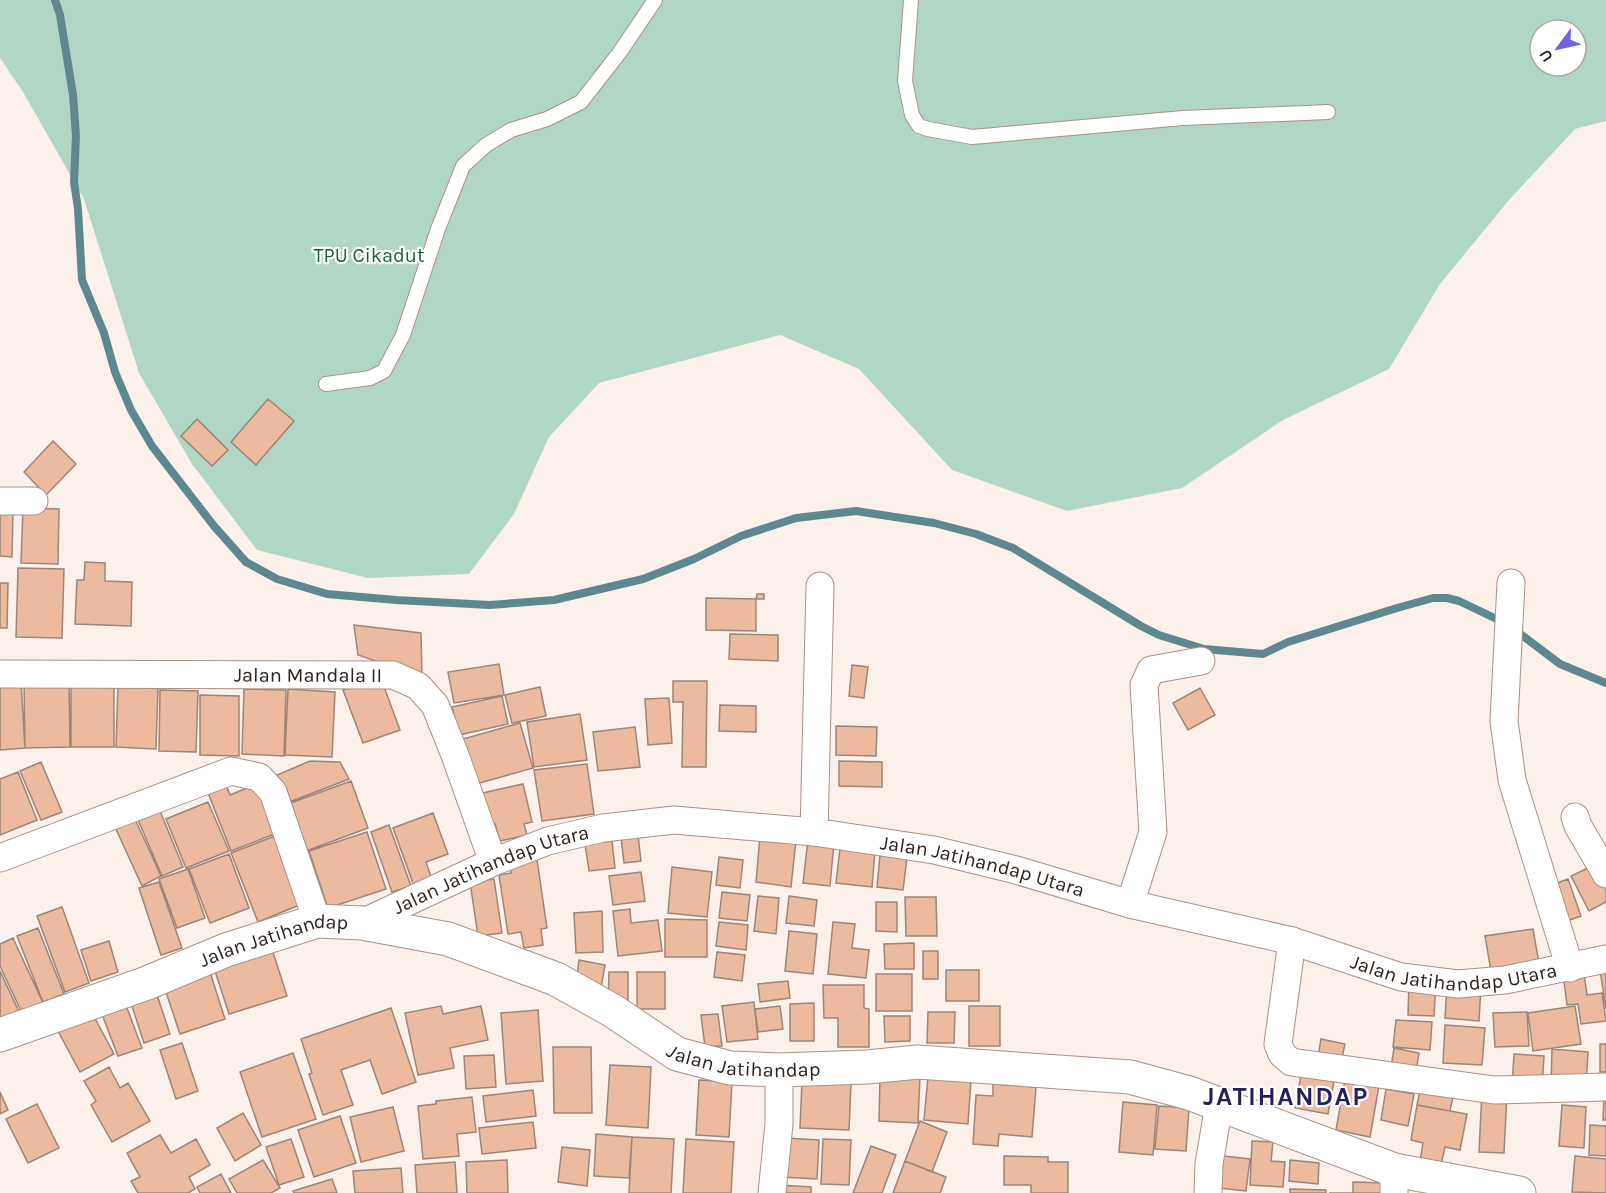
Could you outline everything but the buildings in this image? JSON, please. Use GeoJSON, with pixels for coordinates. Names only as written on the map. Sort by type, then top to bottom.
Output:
{"type":"FeatureCollection","features":[{"type":"Feature","properties":{"kind":"street"},"geometry":{"type":"LineString","coordinates":[[0,501],[34,501]]}},
{"type":"Feature","properties":{"kind":"street"},"geometry":{"type":"LineString","coordinates":[[1511,583],[1504,721],[1512,780],[1570,968]]}},
{"type":"Feature","properties":{"kind":"street"},"geometry":{"type":"LineString","coordinates":[[814,832],[820,586]]}},
{"type":"Feature","properties":{"kind":"street"},"geometry":{"type":"LineString","coordinates":[[1131,904],[1153,832],[1144,685],[1151,670],[1201,661]]}},
{"type":"Feature","properties":{"kind":"street","name":"Jalan Mandala II"},"geometry":{"type":"LineString","coordinates":[[0,674],[393,675],[418,686],[435,705],[492,862]]}},
{"type":"Feature","properties":{"kind":"street"},"geometry":{"type":"LineString","coordinates":[[0,858],[231,771],[259,777],[273,792],[317,921]]}},
{"type":"Feature","properties":{"kind":"street"},"geometry":{"type":"LineString","coordinates":[[1575,817],[1606,874]]}},
{"type":"Feature","properties":{"kind":"street","name":"Jalan Jatihandap Utara"},"geometry":{"type":"LineString","coordinates":[[362,923],[492,862],[548,841],[603,828],[674,820],[814,832],[934,850],[1016,870],[1131,904],[1292,940],[1401,977],[1458,984],[1505,980],[1606,960]]}},
{"type":"Feature","properties":{"kind":"street","name":"Jalan Jatihandap"},"geometry":{"type":"LineString","coordinates":[[0,1035],[147,983],[226,950],[317,921],[362,923],[448,939],[556,978],[613,1011],[677,1054],[730,1068],[779,1070],[867,1067],[918,1062],[1130,1077],[1190,1093],[1275,1124],[1319,1143],[1394,1181],[1519,1193]]}},
{"type":"Feature","properties":{"kind":"street"},"geometry":{"type":"LineString","coordinates":[[1292,940],[1278,1044],[1282,1054],[1291,1062],[1494,1090],[1606,1087]]}},
{"type":"Feature","properties":{"kind":"street"},"geometry":{"type":"LineString","coordinates":[[772,1193],[779,1124],[779,1070]]}},
{"type":"Feature","properties":{"kind":"street"},"geometry":{"type":"LineString","coordinates":[[1208,1193],[1209,1164],[1219,1105]]}},
{"type":"Feature","properties":{"kind":"lane"},"geometry":{"type":"LineString","coordinates":[[326,384],[370,378],[384,371],[403,335],[438,230],[464,166],[486,145],[511,130],[547,119],[581,102],[620,52],[655,0]]}},
{"type":"Feature","properties":{"kind":"lane"},"geometry":{"type":"LineString","coordinates":[[911,0],[905,81],[912,115],[919,126],[928,129],[972,137],[1183,118],[1329,112]]}},
{"type":"Feature","properties":{"kind":"green space","name":"TPU Cikadut"},"geometry":{"type":"Polygon","coordinates":[[[0,0],[1606,0],[1606,121],[1575,129],[1509,200],[1440,284],[1389,369],[1283,420],[1182,488],[1067,511],[952,470],[859,369],[780,335],[599,383],[549,437],[514,514],[469,574],[368,578],[257,550],[192,464],[139,373],[84,199],[23,92],[0,58],[0,0]]]}},
{"type":"Feature","properties":{"kind":"waterway"},"geometry":{"type":"LineString","coordinates":[[55,0],[60,15],[73,95],[76,136],[74,182],[82,280],[104,333],[115,372],[131,410],[152,446],[214,526],[246,562],[277,579],[327,594],[396,600],[490,605],[554,600],[643,579],[694,559],[741,536],[796,518],[856,511],[934,523],[976,534],[1013,548],[1141,626],[1159,635],[1204,649],[1263,654],[1288,642],[1397,608],[1433,598],[1447,598],[1459,601],[1507,624],[1560,664],[1606,683]]}},
{"type":"Feature","properties":{"kind":"district","name":"JATIHANDAP"},"geometry":{"type":"Point","coordinates":[1286,1096]}}]}
